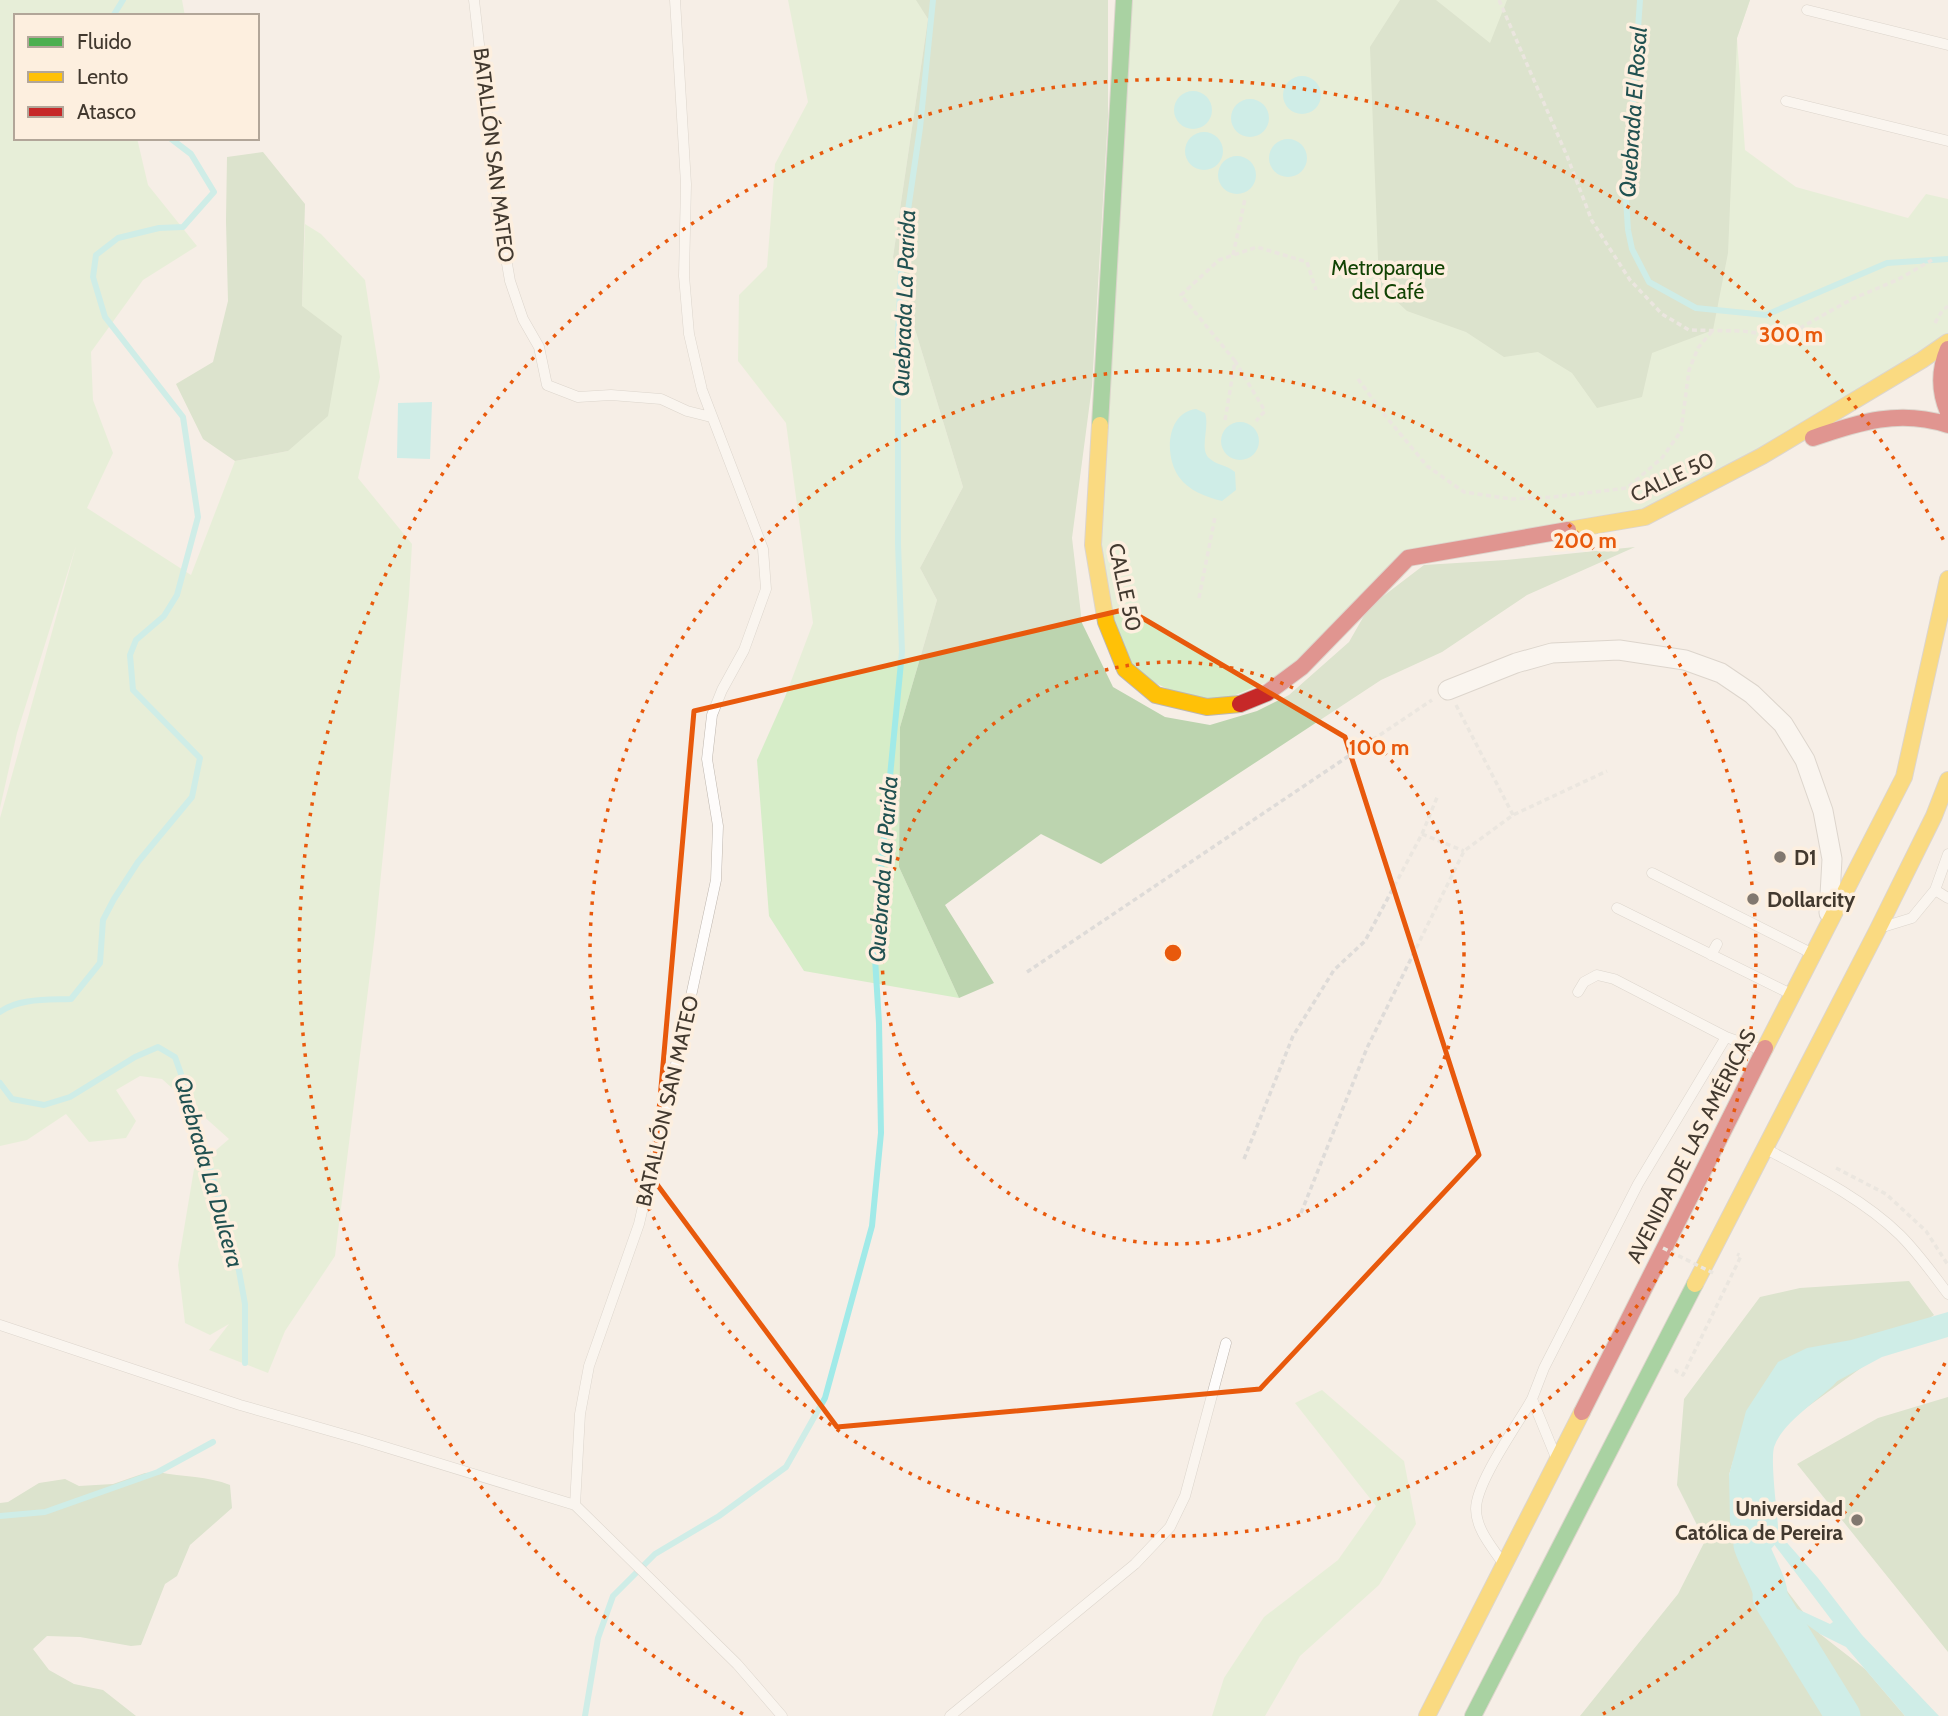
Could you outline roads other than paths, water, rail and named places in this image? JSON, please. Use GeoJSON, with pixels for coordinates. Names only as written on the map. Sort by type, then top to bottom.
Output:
{"type":"FeatureCollection","features":[{"type":"Feature","properties":{"kind":"main road","name":"CALLE 50"},"geometry":{"type":"LineString","coordinates":[[1124,0],[1093,545],[1106,622],[1125,669],[1156,695],[1207,707],[1237,705],[1267,693],[1302,667],[1408,558],[1646,517],[1762,456],[1948,342]]}},
{"type":"Feature","properties":{"kind":"main road"},"geometry":{"type":"LineString","coordinates":[[1948,349],[1941,371],[1941,388],[1948,412]]}},
{"type":"Feature","properties":{"kind":"main road","name":"CALLE 50"},"geometry":{"type":"LineString","coordinates":[[1762,456],[1877,418],[1922,416],[1948,425]]}},
{"type":"Feature","properties":{"kind":"main road","name":"AVENIDA DE LAS AMÉRICAS"},"geometry":{"type":"LineString","coordinates":[[1427,1716],[1812,954],[1905,777],[1948,579]]}},
{"type":"Feature","properties":{"kind":"main road"},"geometry":{"type":"LineString","coordinates":[[1473,1716],[1535,1590],[1814,1056],[1911,862],[1947,782]]}},
{"type":"Feature","properties":{"kind":"street"},"geometry":{"type":"LineString","coordinates":[[1448,690],[1516,663],[1552,653],[1619,650],[1685,660],[1721,673],[1752,694],[1783,724],[1805,760],[1823,811],[1832,859],[1829,921]]}},
{"type":"Feature","properties":{"kind":"street"},"geometry":{"type":"LineString","coordinates":[[1832,859],[1855,865],[1863,859]]}},
{"type":"Feature","properties":{"kind":"lane","name":"BATALLÓN SAN MATEO"},"geometry":{"type":"LineString","coordinates":[[474,0],[498,212],[510,281],[523,319],[540,346],[547,385],[578,397],[611,395],[661,399],[687,411],[711,417]]}},
{"type":"Feature","properties":{"kind":"lane","name":"BATALLÓN SAN MATEO"},"geometry":{"type":"LineString","coordinates":[[575,1505],[580,1414],[589,1366],[639,1224],[716,880],[718,826],[706,759],[712,715],[744,650],[766,589],[763,549],[711,417],[694,362],[685,305],[686,184],[675,0]]}},
{"type":"Feature","properties":{"kind":"lane"},"geometry":{"type":"LineString","coordinates":[[1807,10],[1948,45]]}},
{"type":"Feature","properties":{"kind":"lane"},"geometry":{"type":"LineString","coordinates":[[1786,101],[1948,141]]}},
{"type":"Feature","properties":{"kind":"lane"},"geometry":{"type":"LineString","coordinates":[[1947,782],[1948,815]]}},
{"type":"Feature","properties":{"kind":"lane"},"geometry":{"type":"LineString","coordinates":[[1876,929],[1912,918],[1935,890],[1948,853]]}},
{"type":"Feature","properties":{"kind":"lane"},"geometry":{"type":"LineString","coordinates":[[1652,873],[1731,919],[1812,954]]}},
{"type":"Feature","properties":{"kind":"lane"},"geometry":{"type":"LineString","coordinates":[[1935,890],[1948,898]]}},
{"type":"Feature","properties":{"kind":"lane"},"geometry":{"type":"LineString","coordinates":[[1617,908],[1793,994]]}},
{"type":"Feature","properties":{"kind":"lane"},"geometry":{"type":"LineString","coordinates":[[1712,955],[1717,944]]}},
{"type":"Feature","properties":{"kind":"lane"},"geometry":{"type":"LineString","coordinates":[[1578,992],[1584,982],[1597,975],[1614,979],[1726,1037],[1763,1051]]}},
{"type":"Feature","properties":{"kind":"lane"},"geometry":{"type":"LineString","coordinates":[[1503,1565],[1482,1531],[1476,1511],[1479,1491],[1532,1399],[1544,1368],[1638,1184],[1726,1037]]}},
{"type":"Feature","properties":{"kind":"lane"},"geometry":{"type":"LineString","coordinates":[[1765,1149],[1818,1177],[1878,1216],[1920,1258],[1948,1294]]}},
{"type":"Feature","properties":{"kind":"lane"},"geometry":{"type":"LineString","coordinates":[[0,1325],[240,1405],[359,1438],[575,1505],[737,1664],[782,1716]]}},
{"type":"Feature","properties":{"kind":"lane"},"geometry":{"type":"LineString","coordinates":[[950,1716],[1135,1564],[1170,1527],[1185,1496],[1226,1343]]}},
{"type":"Feature","properties":{"kind":"lane"},"geometry":{"type":"LineString","coordinates":[[1532,1399],[1557,1462]]}},
{"type":"Feature","properties":{"kind":"water"},"geometry":{"type":"Polygon","coordinates":[[[1302,76],[1315,82],[1321,95],[1315,108],[1302,114],[1289,108],[1283,95],[1289,82],[1302,76]]]}},
{"type":"Feature","properties":{"kind":"water"},"geometry":{"type":"Polygon","coordinates":[[[1193,91],[1206,97],[1212,110],[1206,123],[1193,129],[1180,123],[1174,110],[1180,97],[1193,91]]]}},
{"type":"Feature","properties":{"kind":"water"},"geometry":{"type":"Polygon","coordinates":[[[1250,99],[1263,105],[1269,118],[1263,131],[1250,137],[1237,131],[1231,118],[1237,105],[1250,99]]]}},
{"type":"Feature","properties":{"kind":"water"},"geometry":{"type":"Polygon","coordinates":[[[1204,132],[1217,138],[1223,151],[1217,164],[1204,170],[1191,164],[1185,151],[1191,138],[1204,132]]]}},
{"type":"Feature","properties":{"kind":"water"},"geometry":{"type":"Polygon","coordinates":[[[1288,139],[1301,145],[1307,158],[1301,171],[1288,177],[1275,171],[1269,158],[1275,145],[1288,139]]]}},
{"type":"Feature","properties":{"kind":"water"},"geometry":{"type":"Polygon","coordinates":[[[1237,156],[1250,162],[1256,175],[1250,188],[1237,194],[1224,188],[1218,175],[1224,162],[1237,156]]]}},
{"type":"Feature","properties":{"kind":"water"},"geometry":{"type":"Polygon","coordinates":[[[432,402],[430,459],[397,458],[398,403],[432,402]]]}},
{"type":"Feature","properties":{"kind":"water"},"geometry":{"type":"Polygon","coordinates":[[[1196,409],[1205,413],[1206,454],[1235,472],[1236,490],[1222,501],[1188,486],[1179,477],[1171,458],[1173,427],[1186,412],[1196,409]]]}},
{"type":"Feature","properties":{"kind":"water"},"geometry":{"type":"Polygon","coordinates":[[[1240,422],[1253,428],[1259,441],[1253,454],[1240,460],[1227,454],[1221,441],[1227,428],[1240,422]]]}},
{"type":"Feature","properties":{"kind":"water"},"geometry":{"type":"Polygon","coordinates":[[[1948,1312],[1948,1337],[1882,1357],[1816,1391],[1800,1392],[1773,1416],[1758,1440],[1760,1512],[1818,1578],[1862,1635],[1939,1716],[1905,1716],[1846,1647],[1820,1634],[1770,1598],[1745,1564],[1730,1522],[1729,1475],[1746,1411],[1778,1362],[1807,1348],[1851,1340],[1948,1312]],[[1755,1534],[1752,1545],[1756,1560],[1772,1590],[1791,1606],[1830,1624],[1833,1622],[1770,1539],[1755,1534]]]}},
{"type":"Feature","properties":{"kind":"waterway","name":"Quebrada La Dulcera"},"geometry":{"type":"LineString","coordinates":[[114,14],[123,0]]}},
{"type":"Feature","properties":{"kind":"waterway","name":"Quebrada La Parida"},"geometry":{"type":"LineString","coordinates":[[585,1716],[598,1638],[613,1596],[655,1554],[719,1516],[786,1467],[825,1398],[872,1226],[881,1133],[874,942],[902,652],[898,544],[898,333],[902,251],[920,128],[933,0]]}},
{"type":"Feature","properties":{"kind":"waterway","name":"Quebrada El Rosal"},"geometry":{"type":"LineString","coordinates":[[1640,0],[1626,199],[1632,249],[1649,282],[1696,308],[1766,315],[1887,263],[1948,259]]}},
{"type":"Feature","properties":{"kind":"waterway","name":"Quebrada La Dulcera"},"geometry":{"type":"LineString","coordinates":[[0,1012],[25,1002],[71,999],[100,963],[103,920],[138,862],[192,797],[200,758],[133,690],[130,655],[136,640],[164,616],[177,595],[198,517],[183,417],[105,317],[93,277],[96,255],[118,238],[159,228],[183,227],[214,192],[191,154],[173,140]]}},
{"type":"Feature","properties":{"kind":"waterway","name":"Quebrada La Dulcera"},"geometry":{"type":"LineString","coordinates":[[0,1083],[12,1099],[44,1105],[70,1097],[135,1057],[158,1047],[175,1057],[191,1102],[239,1271],[245,1304],[245,1363]]}},
{"type":"Feature","properties":{"kind":"waterway"},"geometry":{"type":"LineString","coordinates":[[1822,1372],[1777,1411],[1758,1440],[1756,1472],[1761,1534],[1751,1545],[1766,1580],[1770,1598],[1843,1716]]}},
{"type":"Feature","properties":{"kind":"waterway","name":"Quebrada La Dulcera"},"geometry":{"type":"LineString","coordinates":[[0,1516],[45,1512],[158,1472],[213,1442]]}},
{"type":"Feature","properties":{"kind":"place","name":"D1"},"geometry":{"type":"Point","coordinates":[1780,857]}},
{"type":"Feature","properties":{"kind":"place","name":"Dollarcity"},"geometry":{"type":"Point","coordinates":[1753,899]}},
{"type":"Feature","properties":{"kind":"place","name":"Universidad Católica de Pereira"},"geometry":{"type":"Point","coordinates":[1857,1520]}},
{"type":"Feature","properties":{"kind":"park label","name":"Metroparque del Café"},"geometry":{"type":"Point","coordinates":[1388,279]}}]}
